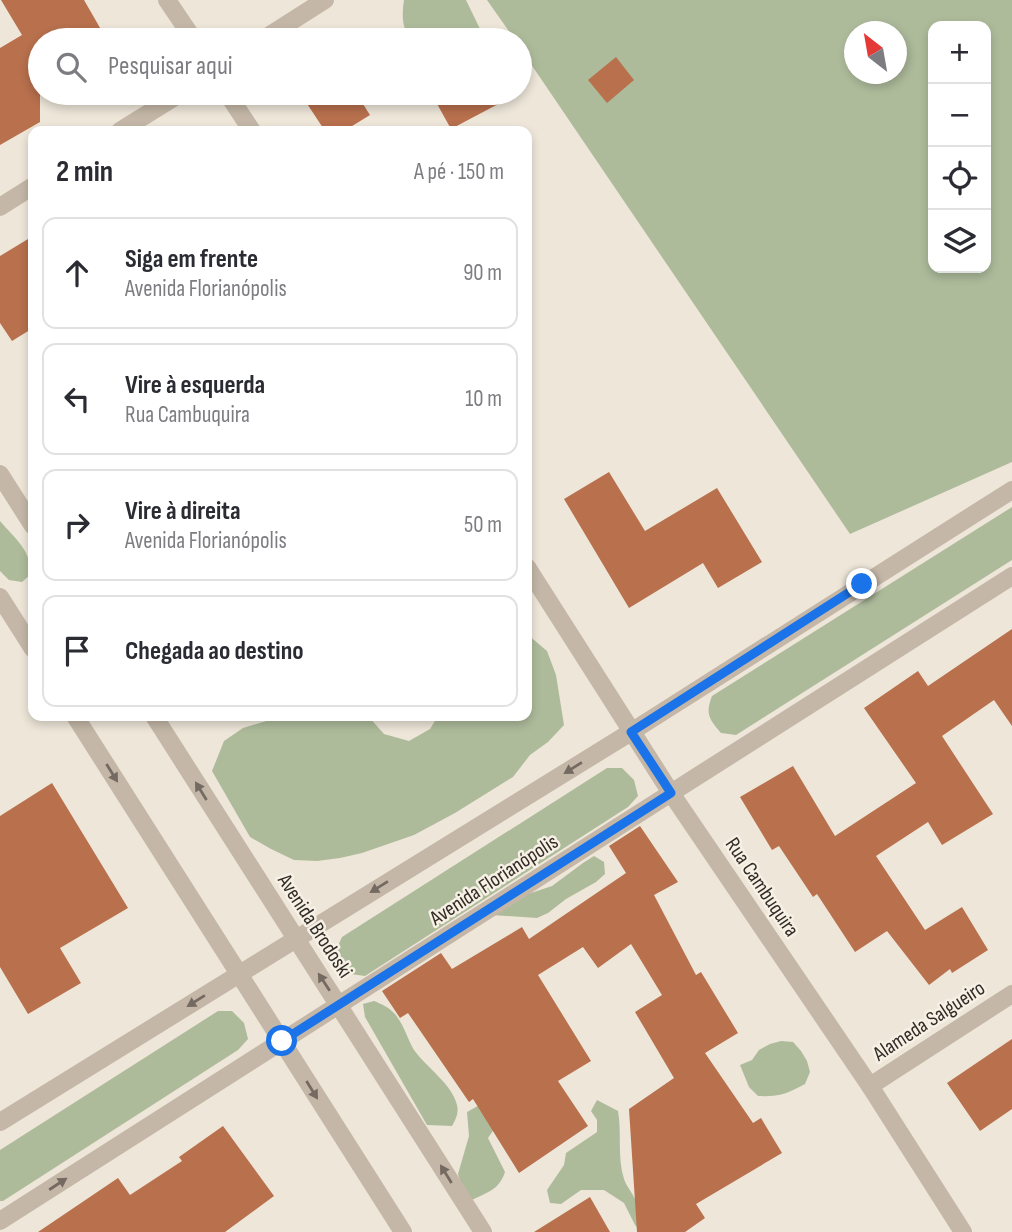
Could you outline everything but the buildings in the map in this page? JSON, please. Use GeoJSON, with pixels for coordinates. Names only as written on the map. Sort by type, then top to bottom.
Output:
{"type":"FeatureCollection","features":[{"type":"Feature","properties":{"kind":"street"},"geometry":{"type":"LineString","coordinates":[[167,0],[186,28]]}},
{"type":"Feature","properties":{"kind":"street"},"geometry":{"type":"LineString","coordinates":[[281,28],[325,0]]}},
{"type":"Feature","properties":{"kind":"street"},"geometry":{"type":"LineString","coordinates":[[128,126],[162,105]]}},
{"type":"Feature","properties":{"kind":"street"},"geometry":{"type":"LineString","coordinates":[[236,105],[249,126]]}},
{"type":"Feature","properties":{"kind":"street"},"geometry":{"type":"LineString","coordinates":[[0,207],[28,189]]}},
{"type":"Feature","properties":{"kind":"street"},"geometry":{"type":"LineString","coordinates":[[0,474],[28,518]]}},
{"type":"Feature","properties":{"kind":"street"},"geometry":{"type":"LineString","coordinates":[[0,1122],[631,732],[1012,490]]}},
{"type":"Feature","properties":{"kind":"street","name":"Rua Cambuquira"},"geometry":{"type":"LineString","coordinates":[[532,575],[671,793],[870,1086],[963,1232]]}},
{"type":"Feature","properties":{"kind":"street","name":"Avenida Florianópolis"},"geometry":{"type":"LineString","coordinates":[[0,1221],[1012,576]]}},
{"type":"Feature","properties":{"kind":"street"},"geometry":{"type":"LineString","coordinates":[[0,597],[28,641]]}},
{"type":"Feature","properties":{"kind":"street"},"geometry":{"type":"LineString","coordinates":[[78,721],[403,1232]]}},
{"type":"Feature","properties":{"kind":"street","name":"Avenida Brodoski"},"geometry":{"type":"LineString","coordinates":[[157,721],[483,1232]]}},
{"type":"Feature","properties":{"kind":"street","name":"Alameda Salgueiro"},"geometry":{"type":"LineString","coordinates":[[870,1086],[1012,995]]}},
{"type":"Feature","properties":{"kind":"green space"},"geometry":{"type":"Polygon","coordinates":[[[404,0],[466,0],[480,28],[404,28],[404,0]]]}},
{"type":"Feature","properties":{"kind":"green space"},"geometry":{"type":"Polygon","coordinates":[[[487,0],[1012,0],[1012,462],[850,534],[532,66],[532,28],[507,28],[487,0]]]}},
{"type":"Feature","properties":{"kind":"green space"},"geometry":{"type":"Polygon","coordinates":[[[1012,507],[1012,560],[736,735],[721,733],[714,724],[709,716],[712,696],[1012,507]]]}},
{"type":"Feature","properties":{"kind":"green space"},"geometry":{"type":"Polygon","coordinates":[[[0,521],[21,544],[28,557],[28,577],[22,582],[9,580],[0,571],[0,521]]]}},
{"type":"Feature","properties":{"kind":"green space"},"geometry":{"type":"Polygon","coordinates":[[[532,638],[547,651],[556,675],[564,725],[548,742],[530,755],[513,777],[414,835],[340,858],[294,860],[250,837],[212,771],[224,741],[243,728],[266,721],[372,721],[384,734],[409,741],[430,729],[435,721],[532,721],[532,638]]]}},
{"type":"Feature","properties":{"kind":"green space"},"geometry":{"type":"Polygon","coordinates":[[[607,768],[622,768],[634,780],[638,796],[628,807],[365,976],[351,974],[342,962],[337,948],[342,937],[607,768]]]}},
{"type":"Feature","properties":{"kind":"green space"},"geometry":{"type":"Polygon","coordinates":[[[594,856],[604,862],[605,874],[548,913],[537,918],[492,915],[528,894],[552,886],[594,856]]]}},
{"type":"Feature","properties":{"kind":"green space"},"geometry":{"type":"Polygon","coordinates":[[[374,1001],[388,1008],[396,1016],[419,1057],[450,1090],[458,1108],[452,1126],[427,1125],[365,1017],[363,1004],[374,1001]]]}},
{"type":"Feature","properties":{"kind":"green space"},"geometry":{"type":"Polygon","coordinates":[[[218,1011],[232,1011],[244,1023],[248,1039],[238,1050],[0,1201],[0,1150],[218,1011]]]}},
{"type":"Feature","properties":{"kind":"green space"},"geometry":{"type":"Polygon","coordinates":[[[781,1041],[793,1042],[807,1061],[810,1072],[805,1084],[782,1094],[758,1096],[749,1087],[740,1065],[752,1060],[759,1050],[781,1041]]]}},
{"type":"Feature","properties":{"kind":"green space"},"geometry":{"type":"Polygon","coordinates":[[[499,1094],[499,1122],[488,1138],[505,1172],[496,1187],[472,1200],[458,1174],[469,1136],[467,1112],[499,1094]]]}},
{"type":"Feature","properties":{"kind":"green space"},"geometry":{"type":"Polygon","coordinates":[[[597,1100],[618,1111],[622,1171],[637,1203],[642,1232],[635,1225],[624,1203],[604,1190],[581,1190],[561,1204],[550,1203],[547,1190],[564,1165],[566,1153],[597,1132],[597,1120],[591,1111],[597,1100]]]}},
{"type":"Feature","properties":{"kind":"route"},"geometry":{"type":"LineString","coordinates":[[282,1041],[671,793],[631,732],[862,584]]}}]}
